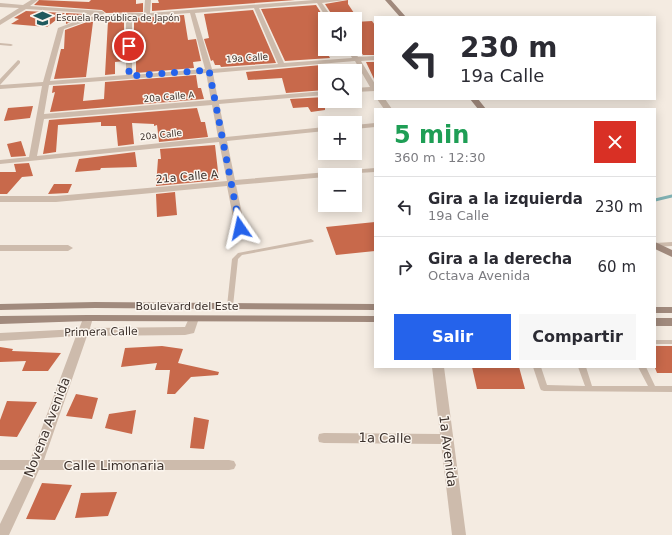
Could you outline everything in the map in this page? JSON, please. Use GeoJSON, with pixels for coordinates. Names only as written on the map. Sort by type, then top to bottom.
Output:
{"type":"FeatureCollection","features":[{"type":"Feature","properties":{"kind":"main road"},"geometry":{"type":"LineString","coordinates":[[388,0],[402,16]]}},
{"type":"Feature","properties":{"kind":"main road"},"geometry":{"type":"LineString","coordinates":[[475,100],[481,108]]}},
{"type":"Feature","properties":{"kind":"main road"},"geometry":{"type":"LineString","coordinates":[[656,246],[672,254]]}},
{"type":"Feature","properties":{"kind":"main road","name":"Boulevard del Este"},"geometry":{"type":"LineString","coordinates":[[0,307],[95,305],[374,307]]}},
{"type":"Feature","properties":{"kind":"main road"},"geometry":{"type":"LineString","coordinates":[[656,310],[672,310]]}},
{"type":"Feature","properties":{"kind":"main road"},"geometry":{"type":"LineString","coordinates":[[0,320],[88,318],[374,319]]}},
{"type":"Feature","properties":{"kind":"main road"},"geometry":{"type":"LineString","coordinates":[[656,322],[672,322]]}},
{"type":"Feature","properties":{"kind":"street"},"geometry":{"type":"LineString","coordinates":[[0,23],[36,0]]}},
{"type":"Feature","properties":{"kind":"street"},"geometry":{"type":"LineString","coordinates":[[147,14],[148,0]]}},
{"type":"Feature","properties":{"kind":"street"},"geometry":{"type":"LineString","coordinates":[[33,158],[46,84],[62,28],[86,19],[342,0]]}},
{"type":"Feature","properties":{"kind":"street"},"geometry":{"type":"LineString","coordinates":[[317,1],[325,12]]}},
{"type":"Feature","properties":{"kind":"street"},"geometry":{"type":"LineString","coordinates":[[0,5],[129,15]]}},
{"type":"Feature","properties":{"kind":"street"},"geometry":{"type":"LineString","coordinates":[[256,6],[282,65]]}},
{"type":"Feature","properties":{"kind":"street"},"geometry":{"type":"LineString","coordinates":[[192,11],[209,70],[214,102],[223,139],[240,228]]}},
{"type":"Feature","properties":{"kind":"street"},"geometry":{"type":"LineString","coordinates":[[86,19],[92,12]]}},
{"type":"Feature","properties":{"kind":"street"},"geometry":{"type":"LineString","coordinates":[[129,15],[129,76]]}},
{"type":"Feature","properties":{"kind":"street"},"geometry":{"type":"LineString","coordinates":[[355,56],[374,87]]}},
{"type":"Feature","properties":{"kind":"street","name":"19a Calle"},"geometry":{"type":"LineString","coordinates":[[0,87],[374,58]]}},
{"type":"Feature","properties":{"kind":"street"},"geometry":{"type":"LineString","coordinates":[[0,83],[18,62]]}},
{"type":"Feature","properties":{"kind":"street"},"geometry":{"type":"LineString","coordinates":[[362,90],[374,89]]}},
{"type":"Feature","properties":{"kind":"street","name":"20a Calle A"},"geometry":{"type":"LineString","coordinates":[[39,117],[318,94]]}},
{"type":"Feature","properties":{"kind":"street"},"geometry":{"type":"LineString","coordinates":[[362,126],[374,125]]}},
{"type":"Feature","properties":{"kind":"street","name":"20a Calle"},"geometry":{"type":"LineString","coordinates":[[0,162],[318,131]]}},
{"type":"Feature","properties":{"kind":"street","name":"21a Calle A"},"geometry":{"type":"LineString","coordinates":[[0,199],[56,198],[232,184],[374,170]]}},
{"type":"Feature","properties":{"kind":"street"},"geometry":{"type":"LineString","coordinates":[[0,248],[68,248]]}},
{"type":"Feature","properties":{"kind":"street","name":"Novena Avenida"},"geometry":{"type":"LineString","coordinates":[[2,535],[35,465],[88,318]]}},
{"type":"Feature","properties":{"kind":"street","name":"Primera Calle"},"geometry":{"type":"LineString","coordinates":[[0,336],[83,332],[185,331],[190,330],[194,318]]}},
{"type":"Feature","properties":{"kind":"street","name":"1a Avenida"},"geometry":{"type":"LineString","coordinates":[[438,368],[459,535]]}},
{"type":"Feature","properties":{"kind":"street","name":"1a Calle"},"geometry":{"type":"LineString","coordinates":[[324,438],[447,439]]}},
{"type":"Feature","properties":{"kind":"street","name":"Calle Limonaria"},"geometry":{"type":"LineString","coordinates":[[0,465],[228,465]]}},
{"type":"Feature","properties":{"kind":"lane"},"geometry":{"type":"LineString","coordinates":[[0,44],[11,45]]}},
{"type":"Feature","properties":{"kind":"lane"},"geometry":{"type":"LineString","coordinates":[[230,306],[235,259],[240,254],[311,241]]}},
{"type":"Feature","properties":{"kind":"lane"},"geometry":{"type":"LineString","coordinates":[[656,245],[672,244]]}},
{"type":"Feature","properties":{"kind":"lane"},"geometry":{"type":"LineString","coordinates":[[656,342],[672,342]]}},
{"type":"Feature","properties":{"kind":"lane"},"geometry":{"type":"LineString","coordinates":[[537,368],[544,388],[672,390]]}},
{"type":"Feature","properties":{"kind":"lane"},"geometry":{"type":"LineString","coordinates":[[582,368],[590,389]]}},
{"type":"Feature","properties":{"kind":"lane"},"geometry":{"type":"LineString","coordinates":[[642,368],[653,389]]}},
{"type":"Feature","properties":{"kind":"building"},"geometry":{"type":"Polygon","coordinates":[[[39,0],[89,2],[91,0],[136,0],[136,4],[143,3],[143,12],[106,13],[102,10],[34,5],[39,0]]]}},
{"type":"Feature","properties":{"kind":"building"},"geometry":{"type":"Polygon","coordinates":[[[158,0],[295,0],[152,11],[152,3],[159,3],[158,0]]]}},
{"type":"Feature","properties":{"kind":"building"},"geometry":{"type":"Polygon","coordinates":[[[348,0],[348,4],[353,12],[330,12],[325,4],[348,0]]]}},
{"type":"Feature","properties":{"kind":"building"},"geometry":{"type":"Polygon","coordinates":[[[316,5],[320,12],[318,12],[318,56],[329,56],[330,58],[285,61],[261,9],[316,5]]]}},
{"type":"Feature","properties":{"kind":"building"},"geometry":{"type":"Polygon","coordinates":[[[253,10],[276,63],[221,67],[220,65],[215,65],[213,60],[211,61],[204,39],[209,38],[204,14],[253,10]]]}},
{"type":"Feature","properties":{"kind":"building"},"geometry":{"type":"Polygon","coordinates":[[[26,11],[65,13],[47,27],[11,24],[19,19],[14,18],[26,11]]]}},
{"type":"Feature","properties":{"kind":"building"},"geometry":{"type":"Polygon","coordinates":[[[66,13],[84,14],[83,17],[66,24],[66,13]]]}},
{"type":"Feature","properties":{"kind":"building"},"geometry":{"type":"Polygon","coordinates":[[[184,15],[188,40],[196,39],[201,61],[193,62],[194,68],[136,73],[136,60],[134,60],[134,18],[184,15]]]}},
{"type":"Feature","properties":{"kind":"building"},"geometry":{"type":"Polygon","coordinates":[[[124,20],[124,61],[115,62],[115,74],[105,75],[108,21],[124,20]]]}},
{"type":"Feature","properties":{"kind":"building"},"geometry":{"type":"Polygon","coordinates":[[[372,21],[374,24],[374,55],[363,55],[362,22],[372,21]]]}},
{"type":"Feature","properties":{"kind":"building"},"geometry":{"type":"Polygon","coordinates":[[[87,22],[93,22],[86,77],[54,79],[61,49],[64,49],[65,30],[87,22]]]}},
{"type":"Feature","properties":{"kind":"building"},"geometry":{"type":"Polygon","coordinates":[[[366,62],[374,62],[374,79],[366,62]]]}},
{"type":"Feature","properties":{"kind":"building"},"geometry":{"type":"Polygon","coordinates":[[[318,65],[318,91],[286,93],[282,78],[248,80],[246,72],[318,65]]]}},
{"type":"Feature","properties":{"kind":"building"},"geometry":{"type":"Polygon","coordinates":[[[196,75],[198,88],[201,88],[204,99],[50,112],[55,92],[52,93],[53,86],[85,84],[83,101],[104,99],[105,82],[196,75]]]}},
{"type":"Feature","properties":{"kind":"building"},"geometry":{"type":"Polygon","coordinates":[[[318,97],[318,108],[325,108],[325,110],[311,112],[308,107],[293,108],[290,99],[318,97]]]}},
{"type":"Feature","properties":{"kind":"building"},"geometry":{"type":"Polygon","coordinates":[[[33,106],[30,118],[4,121],[8,108],[33,106]]]}},
{"type":"Feature","properties":{"kind":"building"},"geometry":{"type":"Polygon","coordinates":[[[197,108],[201,122],[205,122],[208,137],[159,142],[157,125],[154,126],[154,124],[132,123],[134,144],[118,146],[116,126],[101,126],[101,122],[58,125],[56,152],[43,154],[49,120],[197,108]]]}},
{"type":"Feature","properties":{"kind":"building"},"geometry":{"type":"Polygon","coordinates":[[[21,141],[26,156],[11,157],[7,144],[21,141]]]}},
{"type":"Feature","properties":{"kind":"building"},"geometry":{"type":"Polygon","coordinates":[[[215,145],[219,180],[156,186],[158,159],[161,159],[160,149],[215,145]]]}},
{"type":"Feature","properties":{"kind":"building"},"geometry":{"type":"Polygon","coordinates":[[[135,152],[137,167],[101,168],[100,170],[75,172],[79,159],[135,152]]]}},
{"type":"Feature","properties":{"kind":"building"},"geometry":{"type":"Polygon","coordinates":[[[29,163],[33,176],[22,177],[7,194],[0,194],[0,172],[16,172],[14,164],[29,163]]]}},
{"type":"Feature","properties":{"kind":"building"},"geometry":{"type":"Polygon","coordinates":[[[54,184],[72,184],[68,193],[48,194],[54,184]]]}},
{"type":"Feature","properties":{"kind":"building"},"geometry":{"type":"Polygon","coordinates":[[[175,192],[177,215],[157,217],[156,194],[175,192]]]}},
{"type":"Feature","properties":{"kind":"building"},"geometry":{"type":"Polygon","coordinates":[[[374,222],[374,251],[336,255],[326,227],[374,222]]]}},
{"type":"Feature","properties":{"kind":"building"},"geometry":{"type":"Polygon","coordinates":[[[162,346],[183,349],[178,363],[219,372],[218,375],[191,377],[175,394],[167,394],[170,370],[155,370],[157,363],[121,367],[125,348],[162,346]]]}},
{"type":"Feature","properties":{"kind":"building"},"geometry":{"type":"Polygon","coordinates":[[[656,346],[672,346],[672,373],[657,373],[655,368],[656,346]]]}},
{"type":"Feature","properties":{"kind":"building"},"geometry":{"type":"Polygon","coordinates":[[[0,347],[13,349],[12,351],[61,353],[48,371],[22,371],[26,361],[0,362],[0,347]]]}},
{"type":"Feature","properties":{"kind":"building"},"geometry":{"type":"Polygon","coordinates":[[[472,368],[519,368],[525,389],[477,389],[472,368]]]}},
{"type":"Feature","properties":{"kind":"building"},"geometry":{"type":"Polygon","coordinates":[[[76,394],[98,398],[92,419],[66,416],[76,394]]]}},
{"type":"Feature","properties":{"kind":"building"},"geometry":{"type":"Polygon","coordinates":[[[7,401],[37,402],[17,437],[0,436],[0,420],[7,401]]]}},
{"type":"Feature","properties":{"kind":"building"},"geometry":{"type":"Polygon","coordinates":[[[136,410],[132,434],[105,428],[109,414],[136,410]]]}},
{"type":"Feature","properties":{"kind":"building"},"geometry":{"type":"Polygon","coordinates":[[[194,417],[209,420],[204,449],[190,448],[194,417]]]}},
{"type":"Feature","properties":{"kind":"building"},"geometry":{"type":"Polygon","coordinates":[[[42,483],[72,485],[55,520],[26,519],[42,483]]]}},
{"type":"Feature","properties":{"kind":"building"},"geometry":{"type":"Polygon","coordinates":[[[117,492],[108,516],[75,518],[81,493],[117,492]]]}},
{"type":"Feature","properties":{"kind":"waterway"},"geometry":{"type":"LineString","coordinates":[[656,200],[672,196]]}},
{"type":"Feature","properties":{"kind":"place","name":"Escuela República de Japón"},"geometry":{"type":"Point","coordinates":[43,18]}},
{"type":"Feature","properties":{"kind":"route"},"geometry":{"type":"LineString","coordinates":[[129,46],[129,76],[209,70],[214,102],[223,139],[240,228]]}}]}
